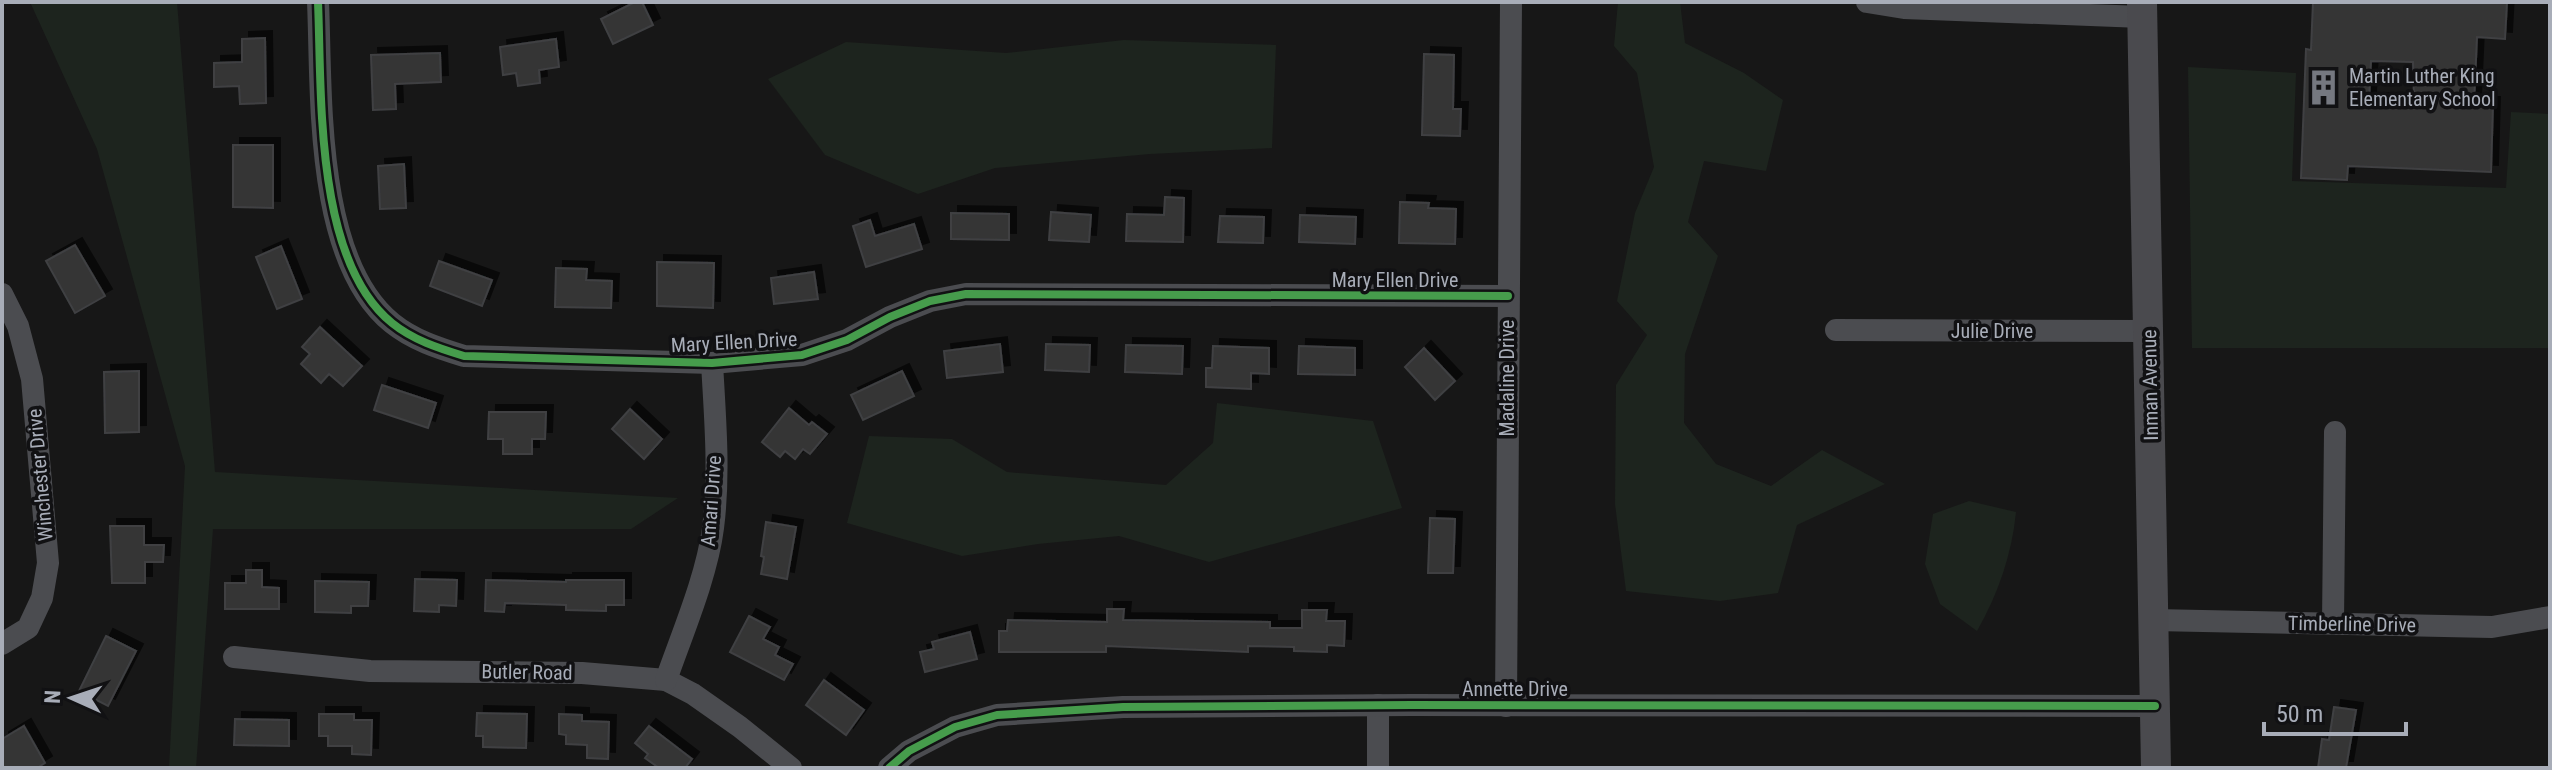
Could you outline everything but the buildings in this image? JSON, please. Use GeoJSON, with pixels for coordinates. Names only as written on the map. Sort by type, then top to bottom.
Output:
{"type":"FeatureCollection","features":[{"type":"Feature","properties":{"kind":"main road","name":"Inman Avenue"},"geometry":{"type":"LineString","coordinates":[[2142,9],[2156,768]]}},
{"type":"Feature","properties":{"kind":"street","name":"Mary Ellen Drive"},"geometry":{"type":"LineString","coordinates":[[318,2],[329,182],[339,237],[346,257],[367,294],[391,322],[428,345],[464,356],[712,363],[802,355],[847,340],[890,317],[930,301],[966,294],[1508,296]]}},
{"type":"Feature","properties":{"kind":"street","name":"Madaline Drive"},"geometry":{"type":"LineString","coordinates":[[1506,706],[1511,2]]}},
{"type":"Feature","properties":{"kind":"street"},"geometry":{"type":"LineString","coordinates":[[1867,2],[1904,8],[2142,9]]}},
{"type":"Feature","properties":{"kind":"street","name":"Winchester Drive"},"geometry":{"type":"LineString","coordinates":[[2,294],[18,326],[32,379],[48,563],[42,598],[28,628],[2,644]]}},
{"type":"Feature","properties":{"kind":"street","name":"Julie Drive"},"geometry":{"type":"LineString","coordinates":[[1836,330],[2149,331]]}},
{"type":"Feature","properties":{"kind":"street","name":"Amari Drive"},"geometry":{"type":"LineString","coordinates":[[666,680],[708,553],[713,528],[717,465],[712,363]]}},
{"type":"Feature","properties":{"kind":"street"},"geometry":{"type":"LineString","coordinates":[[2333,623],[2335,432]]}},
{"type":"Feature","properties":{"kind":"street","name":"Timberline Drive"},"geometry":{"type":"LineString","coordinates":[[2154,620],[2492,627],[2550,617]]}},
{"type":"Feature","properties":{"kind":"street","name":"Butler Road"},"geometry":{"type":"LineString","coordinates":[[234,657],[370,671],[582,673],[666,680],[693,694],[791,768]]}},
{"type":"Feature","properties":{"kind":"street"},"geometry":{"type":"LineString","coordinates":[[1378,705],[1378,768]]}},
{"type":"Feature","properties":{"kind":"street","name":"Annette Drive"},"geometry":{"type":"LineString","coordinates":[[889,768],[909,751],[944,733],[997,715],[1123,707],[2155,706]]}},
{"type":"Feature","properties":{"kind":"shaded area"},"geometry":{"type":"Polygon","coordinates":[[[30,2],[177,2],[215,472],[678,498],[631,529],[213,529],[196,768],[169,768],[185,466],[97,149],[30,2]]]}},
{"type":"Feature","properties":{"kind":"shaded area"},"geometry":{"type":"Polygon","coordinates":[[[1618,2],[1680,2],[1685,43],[1744,73],[1783,100],[1766,171],[1704,161],[1688,222],[1718,256],[1685,354],[1684,423],[1716,464],[1771,486],[1822,450],[1885,484],[1797,525],[1778,593],[1720,601],[1626,591],[1615,504],[1616,385],[1647,335],[1617,301],[1635,213],[1654,167],[1637,73],[1614,46],[1618,2]]]}},
{"type":"Feature","properties":{"kind":"shaded area"},"geometry":{"type":"Polygon","coordinates":[[[1124,40],[1276,45],[1272,148],[1150,154],[995,168],[918,194],[825,155],[768,79],[846,42],[1006,53],[1124,40]]]}},
{"type":"Feature","properties":{"kind":"shaded area"},"geometry":{"type":"Polygon","coordinates":[[[2188,67],[2296,73],[2292,181],[2506,188],[2511,112],[2550,114],[2550,348],[2192,348],[2188,67]]]}},
{"type":"Feature","properties":{"kind":"shaded area"},"geometry":{"type":"Polygon","coordinates":[[[1217,403],[1373,421],[1402,508],[1209,562],[1119,536],[962,556],[847,523],[869,436],[952,439],[1007,472],[1166,485],[1213,443],[1217,403]]]}},
{"type":"Feature","properties":{"kind":"shaded area"},"geometry":{"type":"Polygon","coordinates":[[[1969,501],[2016,512],[2003,573],[1977,631],[1940,604],[1925,564],[1933,514],[1969,501]]]}},
{"type":"Feature","properties":{"kind":"cycle path"},"geometry":{"type":"LineString","coordinates":[[318,2],[327,173],[335,218],[348,259],[367,295],[392,323],[417,339],[464,356],[712,363],[802,355],[847,340],[890,317],[930,301],[966,294],[1508,296]]}},
{"type":"Feature","properties":{"kind":"cycle path"},"geometry":{"type":"LineString","coordinates":[[889,768],[909,751],[955,727],[997,715],[1123,707],[2155,706]]}},
{"type":"Feature","properties":{"kind":"place","name":"Martin Luther King Elementary School"},"geometry":{"type":"Point","coordinates":[2323,88]}}]}
